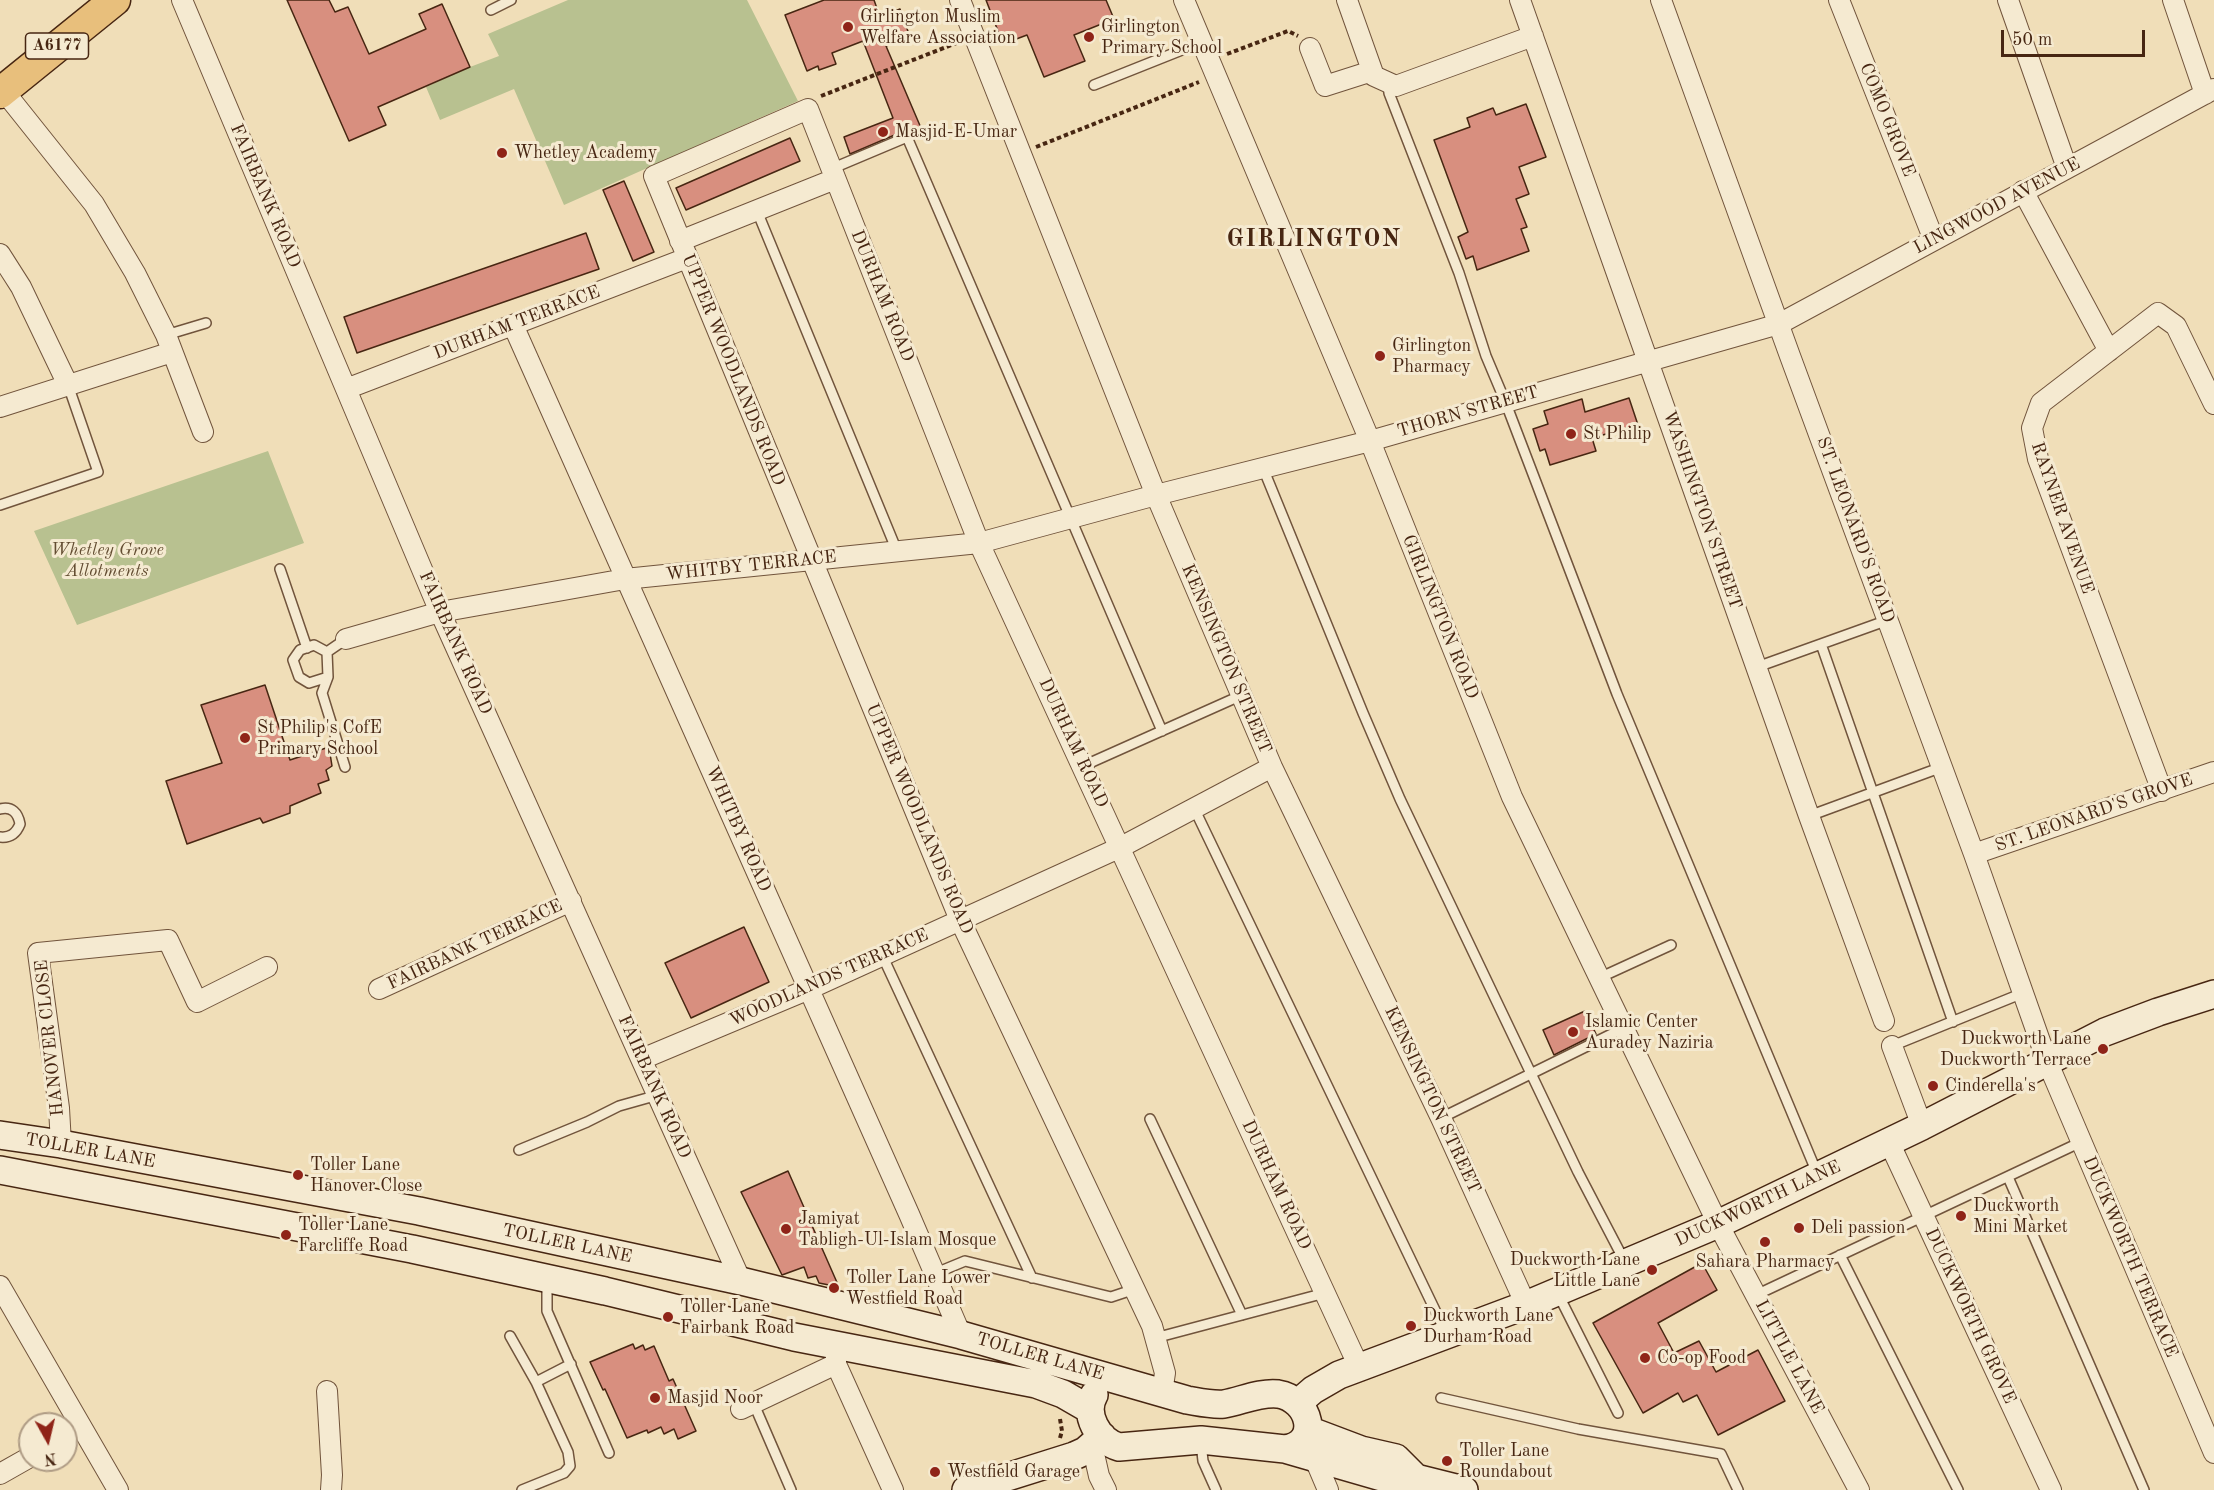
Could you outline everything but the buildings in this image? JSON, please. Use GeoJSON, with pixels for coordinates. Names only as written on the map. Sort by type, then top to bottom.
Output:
{"type":"FeatureCollection","features":[{"type":"Feature","properties":{"kind":"main road","name":"A6177"},"geometry":{"type":"LineString","coordinates":[[2,91],[115,0]]}},
{"type":"Feature","properties":{"kind":"main road","name":"DUCKWORTH LANE"},"geometry":{"type":"LineString","coordinates":[[1298,1403],[1323,1383],[1359,1367],[1526,1305],[1718,1224],[1922,1126],[2105,1032],[2214,994]]}},
{"type":"Feature","properties":{"kind":"main road","name":"TOLLER LANE"},"geometry":{"type":"LineString","coordinates":[[0,1135],[61,1144],[419,1211],[741,1281],[961,1335],[1187,1400],[1223,1404],[1269,1394],[1287,1396],[1298,1403]]}},
{"type":"Feature","properties":{"kind":"main road","name":"TOLLER LANE"},"geometry":{"type":"LineString","coordinates":[[0,1170],[412,1248],[738,1323],[836,1355],[955,1368],[1050,1388],[1089,1409]]}},
{"type":"Feature","properties":{"kind":"main road"},"geometry":{"type":"LineString","coordinates":[[412,1248],[419,1211]]}},
{"type":"Feature","properties":{"kind":"main road"},"geometry":{"type":"LineString","coordinates":[[547,1278],[553,1241]]}},
{"type":"Feature","properties":{"kind":"main road"},"geometry":{"type":"LineString","coordinates":[[738,1323],[741,1281]]}},
{"type":"Feature","properties":{"kind":"main road"},"geometry":{"type":"LineString","coordinates":[[955,1368],[961,1335]]}},
{"type":"Feature","properties":{"kind":"main road","name":"TOLLER LANE"},"geometry":{"type":"LineString","coordinates":[[1097,1440],[1089,1409],[1092,1397],[1101,1388],[1128,1382]]}},
{"type":"Feature","properties":{"kind":"main road"},"geometry":{"type":"LineString","coordinates":[[1285,1449],[1292,1448],[1299,1443],[1308,1430],[1307,1416],[1298,1403]]}},
{"type":"Feature","properties":{"kind":"main road"},"geometry":{"type":"LineString","coordinates":[[1308,1430],[1362,1450],[1396,1458],[1416,1478]]}},
{"type":"Feature","properties":{"kind":"main road"},"geometry":{"type":"LineString","coordinates":[[982,1488],[1074,1456],[1097,1440],[1126,1447],[1201,1440],[1285,1449],[1392,1480],[1416,1478],[1455,1489]]}},
{"type":"Feature","properties":{"kind":"street","name":"FAIRBANK ROAD"},"geometry":{"type":"LineString","coordinates":[[182,0],[440,612],[741,1281]]}},
{"type":"Feature","properties":{"kind":"street","name":"KENSINGTON STREET"},"geometry":{"type":"LineString","coordinates":[[960,0],[1156,495],[1272,767],[1442,1118],[1526,1305]]}},
{"type":"Feature","properties":{"kind":"street","name":"GIRLINGTON ROAD"},"geometry":{"type":"LineString","coordinates":[[1184,0],[1370,441],[1512,797],[1718,1224]]}},
{"type":"Feature","properties":{"kind":"street"},"geometry":{"type":"LineString","coordinates":[[1347,0],[1378,76],[1396,86],[1533,36]]}},
{"type":"Feature","properties":{"kind":"street","name":"WASHINGTON STREET"},"geometry":{"type":"LineString","coordinates":[[1521,0],[1809,816],[1884,1021]]}},
{"type":"Feature","properties":{"kind":"street","name":"ST. LEONARD'S ROAD"},"geometry":{"type":"LineString","coordinates":[[1661,0],[1974,854],[2047,1061]]}},
{"type":"Feature","properties":{"kind":"street","name":"COMO GROVE"},"geometry":{"type":"LineString","coordinates":[[1839,0],[1934,240]]}},
{"type":"Feature","properties":{"kind":"street"},"geometry":{"type":"LineString","coordinates":[[2008,0],[2067,168]]}},
{"type":"Feature","properties":{"kind":"street"},"geometry":{"type":"LineString","coordinates":[[2173,0],[2210,92]]}},
{"type":"Feature","properties":{"kind":"street"},"geometry":{"type":"LineString","coordinates":[[1310,48],[1326,86],[1378,76]]}},
{"type":"Feature","properties":{"kind":"street"},"geometry":{"type":"LineString","coordinates":[[2,91],[94,204],[135,273],[169,343],[203,432]]}},
{"type":"Feature","properties":{"kind":"street","name":"LINGWOOD AVENUE"},"geometry":{"type":"LineString","coordinates":[[1779,324],[2210,92]]}},
{"type":"Feature","properties":{"kind":"street","name":"DURHAM ROAD"},"geometry":{"type":"LineString","coordinates":[[808,109],[980,543],[1359,1367]]}},
{"type":"Feature","properties":{"kind":"street","name":"UPPER WOODLANDS ROAD"},"geometry":{"type":"LineString","coordinates":[[808,109],[654,176],[960,920],[1152,1326],[1165,1373],[1162,1392]]}},
{"type":"Feature","properties":{"kind":"street","name":"DURHAM TERRACE"},"geometry":{"type":"LineString","coordinates":[[346,389],[513,325],[684,250],[756,211],[833,174]]}},
{"type":"Feature","properties":{"kind":"street"},"geometry":{"type":"LineString","coordinates":[[2024,191],[2109,351]]}},
{"type":"Feature","properties":{"kind":"street"},"geometry":{"type":"LineString","coordinates":[[0,254],[21,287],[68,385]]}},
{"type":"Feature","properties":{"kind":"street","name":"RAYNER AVENUE"},"geometry":{"type":"LineString","coordinates":[[2162,791],[2038,459],[2032,428],[2041,403],[2158,313],[2175,326],[2214,404]]}},
{"type":"Feature","properties":{"kind":"street","name":"THORN STREET"},"geometry":{"type":"LineString","coordinates":[[1156,495],[1370,441],[1779,324]]}},
{"type":"Feature","properties":{"kind":"street","name":"WHITBY ROAD"},"geometry":{"type":"LineString","coordinates":[[513,325],[936,1273],[961,1335]]}},
{"type":"Feature","properties":{"kind":"street"},"geometry":{"type":"LineString","coordinates":[[0,407],[68,385],[169,343]]}},
{"type":"Feature","properties":{"kind":"street","name":"WHITBY TERRACE"},"geometry":{"type":"LineString","coordinates":[[346,639],[440,612],[625,579],[980,543],[1156,495]]}},
{"type":"Feature","properties":{"kind":"street","name":"WOODLANDS TERRACE"},"geometry":{"type":"LineString","coordinates":[[642,1059],[809,989],[1121,847],[1272,767]]}},
{"type":"Feature","properties":{"kind":"street","name":"ST. LEONARD'S GROVE"},"geometry":{"type":"LineString","coordinates":[[1974,854],[2214,772]]}},
{"type":"Feature","properties":{"kind":"street","name":"FAIRBANK TERRACE"},"geometry":{"type":"LineString","coordinates":[[379,989],[571,901]]}},
{"type":"Feature","properties":{"kind":"street","name":"HANOVER CLOSE"},"geometry":{"type":"LineString","coordinates":[[61,1144],[59,1108],[38,953],[168,940],[197,1002],[267,967]]}},
{"type":"Feature","properties":{"kind":"street"},"geometry":{"type":"LineString","coordinates":[[1892,1046],[1922,1126]]}},
{"type":"Feature","properties":{"kind":"street","name":"DUCKWORTH TERRACE"},"geometry":{"type":"LineString","coordinates":[[2047,1061],[2214,1453]]}},
{"type":"Feature","properties":{"kind":"street","name":"DUCKWORTH GROVE"},"geometry":{"type":"LineString","coordinates":[[1889,1142],[2051,1490]]}},
{"type":"Feature","properties":{"kind":"street","name":"LITTLE LANE"},"geometry":{"type":"LineString","coordinates":[[1718,1224],[1859,1490]]}},
{"type":"Feature","properties":{"kind":"street"},"geometry":{"type":"LineString","coordinates":[[0,1287],[64,1412]]}},
{"type":"Feature","properties":{"kind":"street"},"geometry":{"type":"LineString","coordinates":[[747,1406],[836,1355],[893,1490]]}},
{"type":"Feature","properties":{"kind":"street"},"geometry":{"type":"LineString","coordinates":[[327,1391],[331,1490]]}},
{"type":"Feature","properties":{"kind":"street"},"geometry":{"type":"LineString","coordinates":[[78,1437],[118,1490]]}},
{"type":"Feature","properties":{"kind":"street"},"geometry":{"type":"LineString","coordinates":[[1097,1440],[1100,1476],[1106,1490]]}},
{"type":"Feature","properties":{"kind":"street"},"geometry":{"type":"LineString","coordinates":[[1314,1457],[1328,1490]]}},
{"type":"Feature","properties":{"kind":"street"},"geometry":{"type":"LineString","coordinates":[[0,1474],[18,1464]]}},
{"type":"Feature","properties":{"kind":"lane"},"geometry":{"type":"LineString","coordinates":[[491,10],[511,0]]}},
{"type":"Feature","properties":{"kind":"lane"},"geometry":{"type":"LineString","coordinates":[[1094,86],[1209,59]]}},
{"type":"Feature","properties":{"kind":"lane"},"geometry":{"type":"LineString","coordinates":[[1378,76],[1389,93],[1459,273],[1486,356],[1617,694],[1818,1176]]}},
{"type":"Feature","properties":{"kind":"lane"},"geometry":{"type":"LineString","coordinates":[[833,174],[907,137],[1162,731]]}},
{"type":"Feature","properties":{"kind":"lane"},"geometry":{"type":"LineString","coordinates":[[756,211],[897,551]]}},
{"type":"Feature","properties":{"kind":"lane"},"geometry":{"type":"LineString","coordinates":[[169,343],[206,323]]}},
{"type":"Feature","properties":{"kind":"lane"},"geometry":{"type":"LineString","coordinates":[[0,505],[99,472],[68,385]]}},
{"type":"Feature","properties":{"kind":"lane"},"geometry":{"type":"LineString","coordinates":[[1263,468],[1400,799],[1578,1172],[1626,1264]]}},
{"type":"Feature","properties":{"kind":"lane"},"geometry":{"type":"LineString","coordinates":[[280,569],[307,648]]}},
{"type":"Feature","properties":{"kind":"lane"},"geometry":{"type":"LineString","coordinates":[[1757,667],[1888,620]]}},
{"type":"Feature","properties":{"kind":"lane"},"geometry":{"type":"LineString","coordinates":[[327,652],[346,639]]}},
{"type":"Feature","properties":{"kind":"lane"},"geometry":{"type":"LineString","coordinates":[[1821,644],[1953,1022]]}},
{"type":"Feature","properties":{"kind":"lane"},"geometry":{"type":"LineString","coordinates":[[327,652],[314,645],[300,650],[293,660],[299,677],[309,683],[328,677]]}},
{"type":"Feature","properties":{"kind":"lane"},"geometry":{"type":"LineString","coordinates":[[327,652],[328,677],[322,693],[345,768]]}},
{"type":"Feature","properties":{"kind":"lane"},"geometry":{"type":"LineString","coordinates":[[1083,766],[1242,695]]}},
{"type":"Feature","properties":{"kind":"lane"},"geometry":{"type":"LineString","coordinates":[[1809,816],[1942,767]]}},
{"type":"Feature","properties":{"kind":"lane"},"geometry":{"type":"LineString","coordinates":[[1194,808],[1446,1334]]}},
{"type":"Feature","properties":{"kind":"lane"},"geometry":{"type":"LineString","coordinates":[[0,809],[10,809],[16,812],[20,824],[18,831],[13,835],[7,838],[0,837]]}},
{"type":"Feature","properties":{"kind":"lane"},"geometry":{"type":"LineString","coordinates":[[1599,978],[1671,945]]}},
{"type":"Feature","properties":{"kind":"lane"},"geometry":{"type":"LineString","coordinates":[[882,955],[1032,1278]]}},
{"type":"Feature","properties":{"kind":"lane"},"geometry":{"type":"LineString","coordinates":[[1892,1046],[2023,993]]}},
{"type":"Feature","properties":{"kind":"lane"},"geometry":{"type":"LineString","coordinates":[[1442,1118],[1624,1028]]}},
{"type":"Feature","properties":{"kind":"lane"},"geometry":{"type":"LineString","coordinates":[[519,1150],[619,1106],[658,1095]]}},
{"type":"Feature","properties":{"kind":"lane"},"geometry":{"type":"LineString","coordinates":[[1150,1119],[1242,1315]]}},
{"type":"Feature","properties":{"kind":"lane"},"geometry":{"type":"LineString","coordinates":[[1756,1295],[2082,1142]]}},
{"type":"Feature","properties":{"kind":"lane"},"geometry":{"type":"LineString","coordinates":[[2008,1177],[2144,1490]]}},
{"type":"Feature","properties":{"kind":"lane"},"geometry":{"type":"LineString","coordinates":[[1840,1256],[1958,1490]]}},
{"type":"Feature","properties":{"kind":"lane"},"geometry":{"type":"LineString","coordinates":[[936,1273],[965,1262],[1111,1296],[1135,1289]]}},
{"type":"Feature","properties":{"kind":"lane"},"geometry":{"type":"LineString","coordinates":[[547,1278],[547,1311],[609,1453]]}},
{"type":"Feature","properties":{"kind":"lane"},"geometry":{"type":"LineString","coordinates":[[1557,1292],[1618,1413]]}},
{"type":"Feature","properties":{"kind":"lane"},"geometry":{"type":"LineString","coordinates":[[1155,1338],[1325,1293]]}},
{"type":"Feature","properties":{"kind":"lane"},"geometry":{"type":"LineString","coordinates":[[510,1336],[536,1382],[568,1452],[570,1466],[564,1473],[522,1490]]}},
{"type":"Feature","properties":{"kind":"lane"},"geometry":{"type":"LineString","coordinates":[[536,1382],[570,1364]]}},
{"type":"Feature","properties":{"kind":"lane"},"geometry":{"type":"LineString","coordinates":[[1441,1398],[1578,1429],[1721,1454],[1738,1490]]}},
{"type":"Feature","properties":{"kind":"lane"},"geometry":{"type":"LineString","coordinates":[[747,1406],[791,1490]]}},
{"type":"Feature","properties":{"kind":"lane"},"geometry":{"type":"LineString","coordinates":[[1201,1440],[1203,1461],[1216,1490]]}},
{"type":"Feature","properties":{"kind":"path"},"geometry":{"type":"LineString","coordinates":[[1020,153],[1209,59],[1288,31],[1303,39],[1310,48]]}},
{"type":"Feature","properties":{"kind":"path"},"geometry":{"type":"LineString","coordinates":[[808,109],[805,102],[974,36]]}},
{"type":"Feature","properties":{"kind":"path"},"geometry":{"type":"LineString","coordinates":[[1045,1466],[1040,1450],[1060,1440],[1062,1431],[1062,1422],[1057,1412]]}},
{"type":"Feature","properties":{"kind":"green space"},"geometry":{"type":"Polygon","coordinates":[[[568,0],[747,0],[798,101],[564,205],[514,89],[440,120],[426,87],[499,56],[488,34],[568,0]]]}},
{"type":"Feature","properties":{"kind":"green space","name":"Whetley Grove Allotments"},"geometry":{"type":"Polygon","coordinates":[[[268,451],[304,543],[77,625],[34,531],[268,451]]]}},
{"type":"Feature","properties":{"kind":"place","name":"Girlington Muslim Welfare Association"},"geometry":{"type":"Point","coordinates":[848,27]}},
{"type":"Feature","properties":{"kind":"place","name":"Girlington Primary School"},"geometry":{"type":"Point","coordinates":[1089,37]}},
{"type":"Feature","properties":{"kind":"place","name":"Masjid-E-Umar"},"geometry":{"type":"Point","coordinates":[883,132]}},
{"type":"Feature","properties":{"kind":"place","name":"Whetley Academy"},"geometry":{"type":"Point","coordinates":[502,153]}},
{"type":"Feature","properties":{"kind":"place","name":"Girlington Pharmacy"},"geometry":{"type":"Point","coordinates":[1380,356]}},
{"type":"Feature","properties":{"kind":"place","name":"St Philip"},"geometry":{"type":"Point","coordinates":[1571,434]}},
{"type":"Feature","properties":{"kind":"place","name":"St Philip's CofE Primary School"},"geometry":{"type":"Point","coordinates":[245,738]}},
{"type":"Feature","properties":{"kind":"place","name":"Islamic Center Auradey Naziria"},"geometry":{"type":"Point","coordinates":[1573,1032]}},
{"type":"Feature","properties":{"kind":"place","name":"Duckworth Lane Duckworth Terrace"},"geometry":{"type":"Point","coordinates":[2103,1049]}},
{"type":"Feature","properties":{"kind":"place","name":"Cinderella's"},"geometry":{"type":"Point","coordinates":[1933,1086]}},
{"type":"Feature","properties":{"kind":"place","name":"Toller Lane Hanover Close"},"geometry":{"type":"Point","coordinates":[298,1175]}},
{"type":"Feature","properties":{"kind":"place","name":"Duckworth Mini Market"},"geometry":{"type":"Point","coordinates":[1961,1216]}},
{"type":"Feature","properties":{"kind":"place","name":"Deli passion"},"geometry":{"type":"Point","coordinates":[1799,1228]}},
{"type":"Feature","properties":{"kind":"place","name":"Jamiyat Tabligh-Ul-Islam Mosque"},"geometry":{"type":"Point","coordinates":[786,1229]}},
{"type":"Feature","properties":{"kind":"place","name":"Toller Lane Farcliffe Road"},"geometry":{"type":"Point","coordinates":[286,1235]}},
{"type":"Feature","properties":{"kind":"place","name":"Sahara Pharmacy"},"geometry":{"type":"Point","coordinates":[1765,1242]}},
{"type":"Feature","properties":{"kind":"place","name":"Duckworth Lane Little Lane"},"geometry":{"type":"Point","coordinates":[1652,1270]}},
{"type":"Feature","properties":{"kind":"place","name":"Toller Lane Lower Westfield Road"},"geometry":{"type":"Point","coordinates":[834,1288]}},
{"type":"Feature","properties":{"kind":"place","name":"Toller Lane Fairbank Road"},"geometry":{"type":"Point","coordinates":[668,1317]}},
{"type":"Feature","properties":{"kind":"place","name":"Duckworth Lane Durham Road"},"geometry":{"type":"Point","coordinates":[1411,1326]}},
{"type":"Feature","properties":{"kind":"place","name":"Co-op Food"},"geometry":{"type":"Point","coordinates":[1645,1358]}},
{"type":"Feature","properties":{"kind":"place","name":"Masjid Noor"},"geometry":{"type":"Point","coordinates":[655,1398]}},
{"type":"Feature","properties":{"kind":"place","name":"Toller Lane Roundabout"},"geometry":{"type":"Point","coordinates":[1447,1461]}},
{"type":"Feature","properties":{"kind":"place","name":"Westfield Garage"},"geometry":{"type":"Point","coordinates":[935,1472]}},
{"type":"Feature","properties":{"kind":"district","name":"GIRLINGTON"},"geometry":{"type":"Point","coordinates":[1314,240]}}]}
